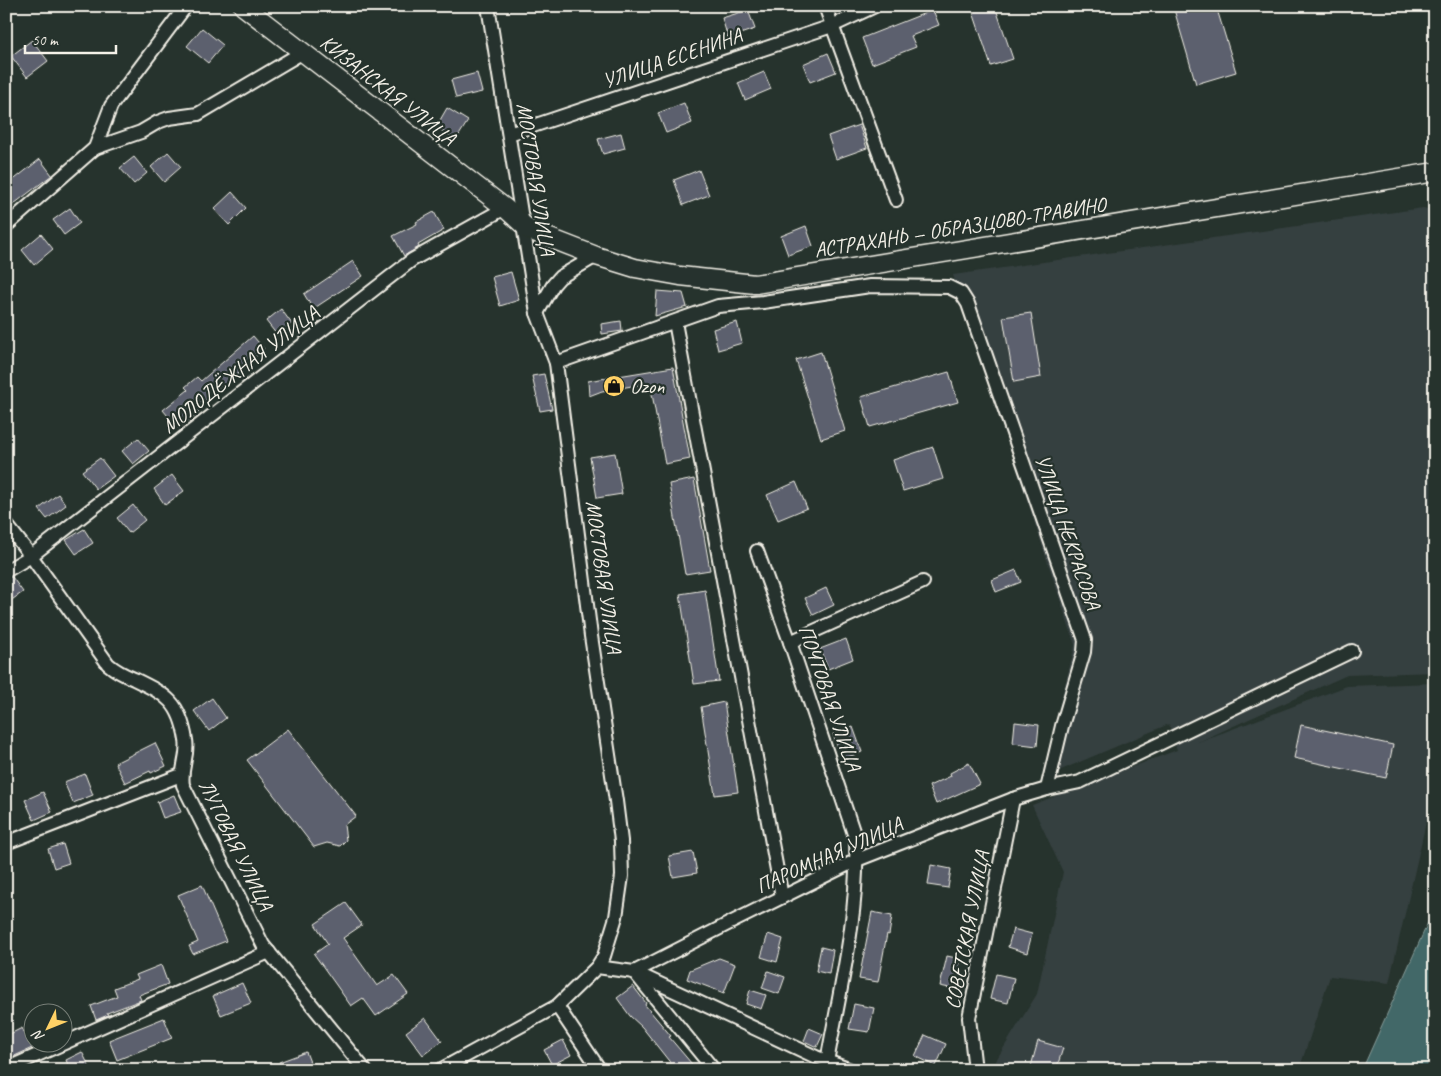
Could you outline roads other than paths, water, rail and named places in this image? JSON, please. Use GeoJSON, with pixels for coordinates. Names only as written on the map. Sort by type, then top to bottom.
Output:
{"type":"FeatureCollection","features":[{"type":"Feature","properties":{"kind":"street"},"geometry":{"type":"LineString","coordinates":[[94,148],[112,106],[186,6]]}},
{"type":"Feature","properties":{"kind":"street","name":"КИЗАНСКАЯ УЛИЦА"},"geometry":{"type":"LineString","coordinates":[[243,6],[505,208]]}},
{"type":"Feature","properties":{"kind":"street","name":"МОСТОВАЯ УЛИЦА"},"geometry":{"type":"LineString","coordinates":[[440,1070],[557,1006],[597,966],[606,951],[616,917],[622,876],[621,841],[591,636],[556,363],[537,313],[488,6]]}},
{"type":"Feature","properties":{"kind":"street"},"geometry":{"type":"LineString","coordinates":[[825,6],[896,200]]}},
{"type":"Feature","properties":{"kind":"street","name":"УЛИЦА ЕСЕНИНА"},"geometry":{"type":"LineString","coordinates":[[509,134],[832,26],[875,6]]}},
{"type":"Feature","properties":{"kind":"street"},"geometry":{"type":"LineString","coordinates":[[6,226],[94,148],[141,132],[169,118],[198,114],[303,52]]}},
{"type":"Feature","properties":{"kind":"street","name":"АСТРАХАНЬ — ОБРАЗЦОВО-ТРАВИНО"},"geometry":{"type":"LineString","coordinates":[[505,208],[529,230],[596,256],[635,268],[680,276],[755,284],[1435,172]]}},
{"type":"Feature","properties":{"kind":"street","name":"МОЛОДЁЖНАЯ УЛИЦА"},"geometry":{"type":"LineString","coordinates":[[6,571],[31,556],[412,260],[505,208]]}},
{"type":"Feature","properties":{"kind":"street"},"geometry":{"type":"LineString","coordinates":[[537,313],[553,285],[560,277],[596,256]]}},
{"type":"Feature","properties":{"kind":"street","name":"УЛИЦА НЕКРАСОВА"},"geometry":{"type":"LineString","coordinates":[[675,322],[718,306],[763,302],[870,286],[949,287],[961,293],[968,304],[1084,640],[1084,652],[1062,726],[1047,789]]}},
{"type":"Feature","properties":{"kind":"street"},"geometry":{"type":"LineString","coordinates":[[556,363],[675,322],[782,897]]}},
{"type":"Feature","properties":{"kind":"street","name":"ЛУГОВАЯ УЛИЦА"},"geometry":{"type":"LineString","coordinates":[[6,524],[108,664],[115,670],[158,690],[169,699],[179,712],[187,741],[187,755],[181,774],[183,785],[263,944],[365,1070]]}},
{"type":"Feature","properties":{"kind":"street","name":"ПОЧТОВАЯ УЛИЦА"},"geometry":{"type":"LineString","coordinates":[[757,551],[790,642],[856,840],[857,860],[850,930],[827,1062]]}},
{"type":"Feature","properties":{"kind":"street"},"geometry":{"type":"LineString","coordinates":[[790,642],[924,582]]}},
{"type":"Feature","properties":{"kind":"street","name":"ПАРОМНАЯ УЛИЦА"},"geometry":{"type":"LineString","coordinates":[[634,972],[857,860],[1013,799],[1080,782],[1352,651]]}},
{"type":"Feature","properties":{"kind":"street"},"geometry":{"type":"LineString","coordinates":[[6,842],[181,774]]}},
{"type":"Feature","properties":{"kind":"street","name":"СОВЕТСКАЯ УЛИЦА"},"geometry":{"type":"LineString","coordinates":[[974,1070],[969,1018],[1013,799]]}},
{"type":"Feature","properties":{"kind":"street"},"geometry":{"type":"LineString","coordinates":[[6,1069],[269,952]]}},
{"type":"Feature","properties":{"kind":"street"},"geometry":{"type":"LineString","coordinates":[[597,966],[634,972],[827,1062],[852,1070]]}},
{"type":"Feature","properties":{"kind":"street"},"geometry":{"type":"LineString","coordinates":[[634,972],[714,1070]]}},
{"type":"Feature","properties":{"kind":"street"},"geometry":{"type":"LineString","coordinates":[[557,1006],[600,1070]]}},
{"type":"Feature","properties":{"kind":"water"},"geometry":{"type":"Polygon","coordinates":[[[1435,907],[1435,1070],[1362,1070],[1435,907]]]}},
{"type":"Feature","properties":{"kind":"place","name":"Ozon"},"geometry":{"type":"Point","coordinates":[614,386]}}]}
